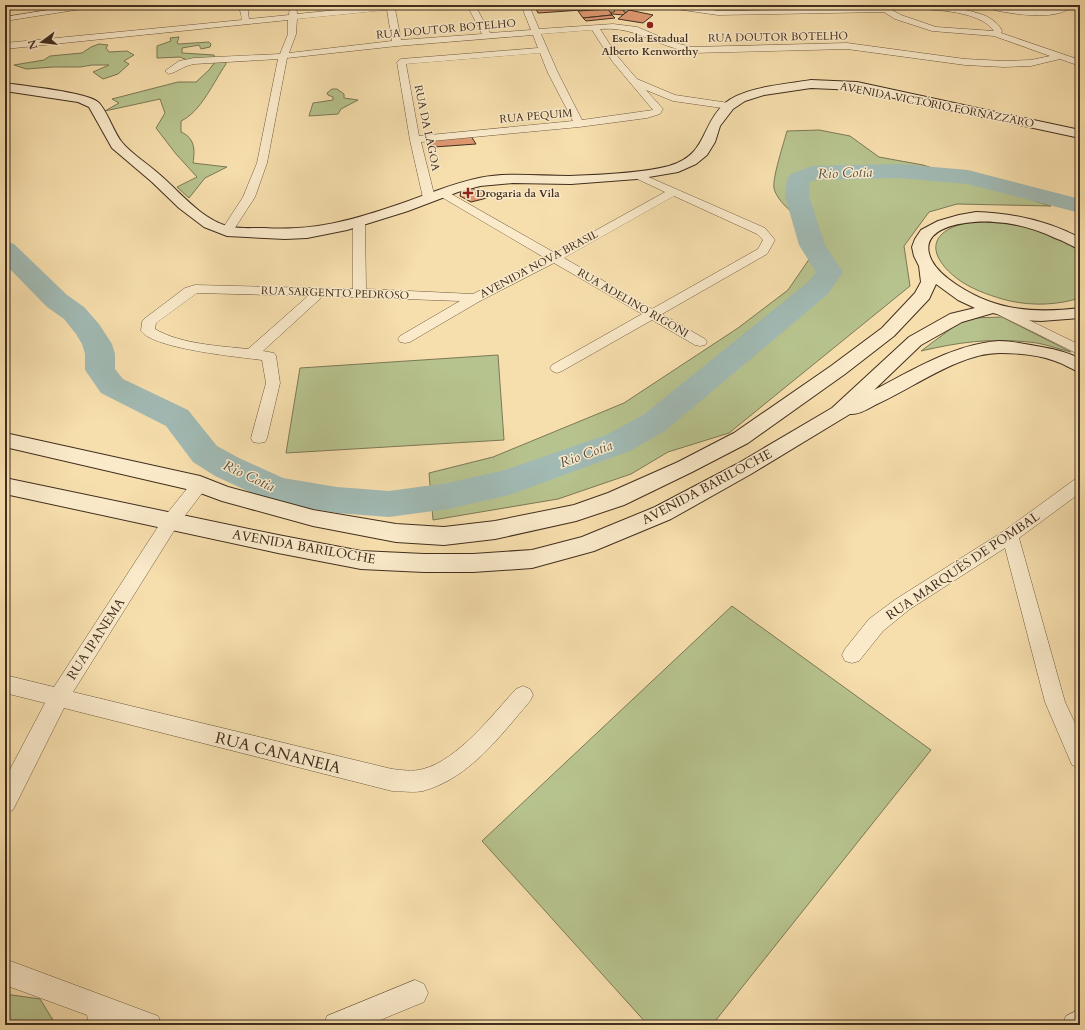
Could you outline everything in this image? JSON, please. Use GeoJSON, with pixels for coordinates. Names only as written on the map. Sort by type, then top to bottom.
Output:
{"type":"FeatureCollection","features":[{"type":"Feature","properties":{"kind":"main road","name":"AVENIDA VICTÓRIO FORNAZZARO"},"geometry":{"type":"LineString","coordinates":[[5,87],[81,99],[94,105],[117,145],[157,178],[184,205],[209,224],[228,231],[261,234],[307,233],[329,230],[359,222],[442,193],[480,182],[513,179],[570,180],[638,175],[673,169],[691,161],[702,152],[708,142],[714,125],[729,106],[742,98],[763,92],[811,84],[837,84],[871,89],[1080,134]]}},
{"type":"Feature","properties":{"kind":"main road"},"geometry":{"type":"LineString","coordinates":[[1080,244],[1050,230],[1029,223],[993,218],[967,218],[950,221],[936,226],[926,234],[921,244],[921,255],[927,266],[942,282],[966,297],[995,308],[1020,314],[1065,316],[1080,313]]}},
{"type":"Feature","properties":{"kind":"main road"},"geometry":{"type":"LineString","coordinates":[[5,440],[200,484],[222,493],[313,518],[396,533],[444,536],[488,531],[534,523],[576,513],[623,496],[685,467],[741,438],[838,370],[888,332],[923,295],[929,282],[927,266]]}},
{"type":"Feature","properties":{"kind":"main road","name":"AVENIDA BARILOCHE"},"geometry":{"type":"LineString","coordinates":[[5,486],[278,544],[361,560],[459,563],[532,558],[586,545],[663,513],[744,470],[839,413],[915,341],[956,318],[995,308]]}},
{"type":"Feature","properties":{"kind":"main road"},"geometry":{"type":"LineString","coordinates":[[839,413],[880,396],[928,369],[973,352],[1000,347],[1028,350],[1060,356],[1080,366]]}},
{"type":"Feature","properties":{"kind":"street"},"geometry":{"type":"LineString","coordinates":[[5,19],[94,5]]}},
{"type":"Feature","properties":{"kind":"street"},"geometry":{"type":"LineString","coordinates":[[243,5],[246,22]]}},
{"type":"Feature","properties":{"kind":"street"},"geometry":{"type":"LineString","coordinates":[[228,231],[249,197],[262,163],[283,56],[292,34],[294,5]]}},
{"type":"Feature","properties":{"kind":"street"},"geometry":{"type":"LineString","coordinates":[[5,46],[410,5]]}},
{"type":"Feature","properties":{"kind":"street"},"geometry":{"type":"LineString","coordinates":[[471,5],[487,36]]}},
{"type":"Feature","properties":{"kind":"street"},"geometry":{"type":"LineString","coordinates":[[525,5],[553,74],[579,124]]}},
{"type":"Feature","properties":{"kind":"street"},"geometry":{"type":"LineString","coordinates":[[662,5],[718,13],[885,10],[894,7],[941,9],[974,15],[993,23],[998,28],[998,31],[995,34]]}},
{"type":"Feature","properties":{"kind":"street"},"geometry":{"type":"LineString","coordinates":[[680,5],[691,9]]}},
{"type":"Feature","properties":{"kind":"street"},"geometry":{"type":"LineString","coordinates":[[930,5],[941,9]]}},
{"type":"Feature","properties":{"kind":"street"},"geometry":{"type":"LineString","coordinates":[[974,15],[997,8],[1015,5]]}},
{"type":"Feature","properties":{"kind":"street"},"geometry":{"type":"LineString","coordinates":[[997,8],[1033,14],[1053,12],[1070,7],[1046,5]]}},
{"type":"Feature","properties":{"kind":"street"},"geometry":{"type":"LineString","coordinates":[[390,6],[397,44]]}},
{"type":"Feature","properties":{"kind":"street"},"geometry":{"type":"LineString","coordinates":[[885,10],[898,17],[935,28],[995,34],[1080,62]]}},
{"type":"Feature","properties":{"kind":"street","name":"RUA DOUTOR BOTELHO"},"geometry":{"type":"LineString","coordinates":[[169,71],[182,63],[187,62],[283,56],[397,44],[613,26],[634,29],[681,48],[692,50],[847,46],[965,62],[1004,64],[1031,63],[1061,56]]}},
{"type":"Feature","properties":{"kind":"street"},"geometry":{"type":"LineString","coordinates":[[595,28],[615,59],[634,80],[673,98],[729,106]]}},
{"type":"Feature","properties":{"kind":"street","name":"RUA DA LAGOA"},"geometry":{"type":"LineString","coordinates":[[429,198],[415,140],[401,62],[544,50]]}},
{"type":"Feature","properties":{"kind":"street","name":"RUA PEQUIM"},"geometry":{"type":"LineString","coordinates":[[415,140],[579,124],[647,115],[657,112],[658,109],[634,80]]}},
{"type":"Feature","properties":{"kind":"street"},"geometry":{"type":"LineString","coordinates":[[557,368],[763,251],[768,245],[769,240],[761,231],[638,175]]}},
{"type":"Feature","properties":{"kind":"street","name":"AVENIDA NOVA BRASIL"},"geometry":{"type":"LineString","coordinates":[[405,339],[475,298],[555,258],[674,192]]}},
{"type":"Feature","properties":{"kind":"street","name":"RUA ADELINO RIGONI"},"geometry":{"type":"LineString","coordinates":[[442,193],[700,342]]}},
{"type":"Feature","properties":{"kind":"street"},"geometry":{"type":"LineString","coordinates":[[359,222],[360,293]]}},
{"type":"Feature","properties":{"kind":"street","name":"RUA SARGENTO PEDROSO"},"geometry":{"type":"LineString","coordinates":[[251,354],[153,336],[148,331],[149,322],[190,291],[195,289],[360,293],[475,298]]}},
{"type":"Feature","properties":{"kind":"street"},"geometry":{"type":"LineString","coordinates":[[251,354],[320,292]]}},
{"type":"Feature","properties":{"kind":"street"},"geometry":{"type":"LineString","coordinates":[[995,308],[1080,351]]}},
{"type":"Feature","properties":{"kind":"street"},"geometry":{"type":"LineString","coordinates":[[251,354],[270,356],[273,383],[259,438]]}},
{"type":"Feature","properties":{"kind":"street","name":"RUA IPANEMA"},"geometry":{"type":"LineString","coordinates":[[5,802],[58,698],[171,521],[200,484]]}},
{"type":"Feature","properties":{"kind":"street","name":"RUA MARQUÊS DE POMBAL"},"geometry":{"type":"LineString","coordinates":[[852,654],[876,625],[904,604],[1010,536],[1080,484]]}},
{"type":"Feature","properties":{"kind":"street"},"geometry":{"type":"LineString","coordinates":[[1010,536],[1055,702],[1080,758]]}},
{"type":"Feature","properties":{"kind":"street","name":"RUA CANANEIA"},"geometry":{"type":"LineString","coordinates":[[5,684],[392,780],[422,780],[452,767],[481,742],[523,695]]}},
{"type":"Feature","properties":{"kind":"street"},"geometry":{"type":"LineString","coordinates":[[5,972],[101,1016],[149,1025]]}},
{"type":"Feature","properties":{"kind":"street"},"geometry":{"type":"LineString","coordinates":[[336,1025],[415,993]]}},
{"type":"Feature","properties":{"kind":"street"},"geometry":{"type":"LineString","coordinates":[[1075,1025],[1080,1022]]}},
{"type":"Feature","properties":{"kind":"green space"},"geometry":{"type":"Polygon","coordinates":[[[179,37],[177,43],[179,44],[209,42],[211,44],[210,47],[201,49],[199,45],[182,48],[182,53],[214,55],[215,59],[187,60],[180,57],[157,58],[157,46],[171,41],[170,38],[179,37]]]}},
{"type":"Feature","properties":{"kind":"green space"},"geometry":{"type":"Polygon","coordinates":[[[99,44],[108,45],[106,48],[109,52],[127,51],[134,55],[124,61],[129,64],[118,74],[103,79],[93,72],[109,65],[26,69],[14,65],[44,60],[50,56],[82,53],[99,44]]]}},
{"type":"Feature","properties":{"kind":"green space"},"geometry":{"type":"Polygon","coordinates":[[[225,61],[226,64],[201,103],[195,111],[181,121],[181,132],[189,138],[193,145],[193,163],[227,167],[205,178],[189,198],[177,187],[197,177],[176,154],[156,128],[165,113],[160,99],[105,111],[119,103],[112,99],[178,82],[196,82],[215,62],[225,61]]]}},
{"type":"Feature","properties":{"kind":"green space"},"geometry":{"type":"Polygon","coordinates":[[[332,89],[337,89],[344,94],[344,98],[358,100],[341,109],[338,114],[309,116],[313,103],[333,100],[333,97],[327,93],[332,89]]]}},
{"type":"Feature","properties":{"kind":"green space"},"geometry":{"type":"Polygon","coordinates":[[[819,130],[850,136],[879,157],[923,165],[1051,206],[957,204],[929,212],[904,246],[910,286],[729,433],[668,452],[631,474],[558,499],[433,520],[429,473],[493,457],[624,403],[738,328],[788,290],[823,239],[795,215],[776,195],[774,188],[775,177],[787,131],[819,130]]]}},
{"type":"Feature","properties":{"kind":"green space"},"geometry":{"type":"Polygon","coordinates":[[[974,222],[1002,223],[1030,228],[1056,237],[1080,252],[1080,298],[1045,304],[1019,303],[985,293],[962,282],[947,270],[941,262],[937,255],[936,247],[938,240],[943,233],[955,226],[974,222]]]}},
{"type":"Feature","properties":{"kind":"green space"},"geometry":{"type":"Polygon","coordinates":[[[1002,317],[1071,352],[1034,343],[1001,340],[962,343],[921,351],[960,322],[973,318],[1002,317]]]}},
{"type":"Feature","properties":{"kind":"green space"},"geometry":{"type":"Polygon","coordinates":[[[498,355],[504,440],[286,453],[300,368],[498,355]]]}},
{"type":"Feature","properties":{"kind":"green space"},"geometry":{"type":"Polygon","coordinates":[[[732,606],[931,750],[712,1025],[648,1025],[482,841],[732,606]]]}},
{"type":"Feature","properties":{"kind":"green space"},"geometry":{"type":"Polygon","coordinates":[[[5,994],[40,999],[56,1025],[5,1025],[5,994]]]}},
{"type":"Feature","properties":{"kind":"building"},"geometry":{"type":"Polygon","coordinates":[[[534,5],[579,5],[582,10],[538,13],[534,5]]]}},
{"type":"Feature","properties":{"kind":"building"},"geometry":{"type":"Polygon","coordinates":[[[608,9],[612,15],[583,18],[578,11],[608,9]]]}},
{"type":"Feature","properties":{"kind":"building"},"geometry":{"type":"Polygon","coordinates":[[[615,9],[624,10],[624,12],[627,12],[624,15],[612,14],[610,12],[614,12],[615,9]]]}},
{"type":"Feature","properties":{"kind":"building"},"geometry":{"type":"Polygon","coordinates":[[[629,10],[653,15],[643,23],[618,19],[629,10]]]}},
{"type":"Feature","properties":{"kind":"building"},"geometry":{"type":"Polygon","coordinates":[[[612,15],[615,18],[586,21],[583,18],[612,15]]]}},
{"type":"Feature","properties":{"kind":"building"},"geometry":{"type":"Polygon","coordinates":[[[471,136],[476,144],[434,147],[434,145],[430,145],[429,142],[433,142],[433,139],[471,136]]]}},
{"type":"Feature","properties":{"kind":"building"},"geometry":{"type":"Polygon","coordinates":[[[480,189],[487,198],[471,202],[460,196],[461,192],[480,189]]]}},
{"type":"Feature","properties":{"kind":"waterway","name":"Rio Cotia"},"geometry":{"type":"LineString","coordinates":[[5,249],[57,301],[74,313],[89,330],[97,344],[100,354],[100,370],[112,386],[177,418],[205,454],[227,467],[277,490],[337,500],[389,504],[448,496],[509,482],[618,443],[654,423],[818,288],[830,272],[812,245],[797,196],[799,179],[812,173],[899,171],[968,177],[1080,206]]}},
{"type":"Feature","properties":{"kind":"place","name":"Escola Estadual Alberto Kenworthy"},"geometry":{"type":"Point","coordinates":[650,25]}},
{"type":"Feature","properties":{"kind":"place","name":"Drogaria da Vila"},"geometry":{"type":"Point","coordinates":[468,193]}}]}
